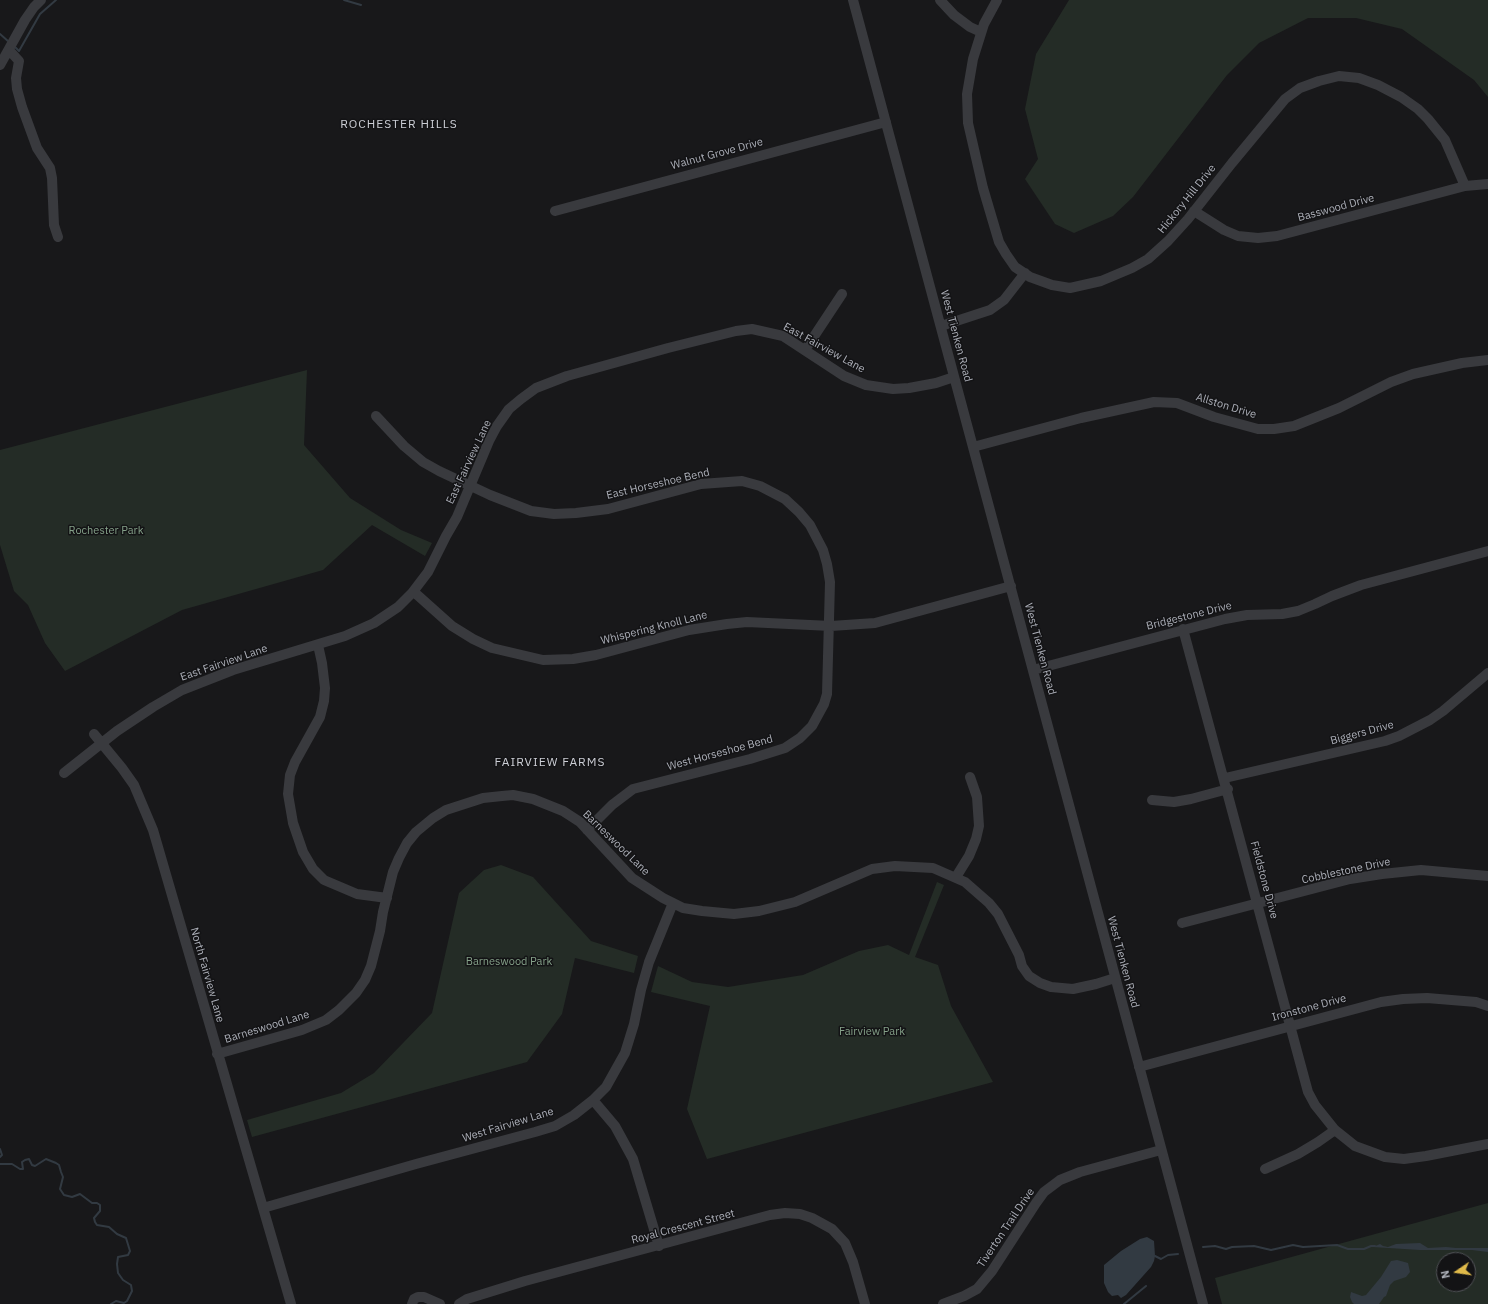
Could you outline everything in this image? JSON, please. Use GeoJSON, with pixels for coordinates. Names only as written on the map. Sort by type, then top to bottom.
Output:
{"type":"FeatureCollection","features":[{"type":"Feature","properties":{"kind":"street"},"geometry":{"type":"LineString","coordinates":[[0,65],[34,7],[41,0]]}},
{"type":"Feature","properties":{"kind":"street","name":"West Tienken Road"},"geometry":{"type":"LineString","coordinates":[[853,0],[1203,1304]]}},
{"type":"Feature","properties":{"kind":"street"},"geometry":{"type":"LineString","coordinates":[[940,0],[954,15],[970,27],[981,32]]}},
{"type":"Feature","properties":{"kind":"street","name":"Hickory Hill Drive"},"geometry":{"type":"LineString","coordinates":[[997,0],[981,32],[970,76],[967,94],[968,123],[983,188],[999,242],[1016,267],[1030,277],[1052,285],[1070,288],[1101,281],[1132,268],[1148,258],[1168,241],[1194,211],[1285,99],[1300,88],[1319,80],[1339,76],[1359,78],[1378,85],[1401,97],[1418,109],[1445,140],[1465,186]]}},
{"type":"Feature","properties":{"kind":"street"},"geometry":{"type":"LineString","coordinates":[[9,50],[19,61],[16,88],[22,107],[37,148],[50,168],[52,178],[54,226],[58,237]]}},
{"type":"Feature","properties":{"kind":"street","name":"Walnut Grove Drive"},"geometry":{"type":"LineString","coordinates":[[555,211],[684,175],[886,122]]}},
{"type":"Feature","properties":{"kind":"street","name":"Basswood Drive"},"geometry":{"type":"LineString","coordinates":[[1194,211],[1224,230],[1238,236],[1277,236],[1465,186],[1488,184]]}},
{"type":"Feature","properties":{"kind":"street"},"geometry":{"type":"LineString","coordinates":[[941,326],[990,310],[1004,300],[1025,274]]}},
{"type":"Feature","properties":{"kind":"street"},"geometry":{"type":"LineString","coordinates":[[805,350],[842,294]]}},
{"type":"Feature","properties":{"kind":"street","name":"East Fairview Lane"},"geometry":{"type":"LineString","coordinates":[[64,773],[117,731],[182,690],[233,670],[345,636],[374,622],[398,607],[414,592],[428,572],[457,517],[489,441],[497,426],[509,409],[521,398],[543,386],[567,376],[668,348],[736,331],[752,329],[783,336],[844,376],[866,385],[893,389],[909,388],[936,383],[954,377]]}},
{"type":"Feature","properties":{"kind":"street","name":"Allston Drive"},"geometry":{"type":"LineString","coordinates":[[973,447],[1081,418],[1154,402],[1177,403],[1214,418],[1258,429],[1274,429],[1294,426],[1339,408],[1391,382],[1413,374],[1462,363],[1488,360]]}},
{"type":"Feature","properties":{"kind":"street","name":"East Horseshoe Bend"},"geometry":{"type":"LineString","coordinates":[[376,416],[412,454],[439,471],[470,486],[531,511],[554,514],[608,509],[701,484],[742,481],[760,486],[785,499],[799,512],[810,525],[823,550],[830,582],[828,626]]}},
{"type":"Feature","properties":{"kind":"street","name":"Bridgestone Drive"},"geometry":{"type":"LineString","coordinates":[[1033,670],[1225,618],[1248,615],[1282,614],[1298,611],[1361,584],[1488,551]]}},
{"type":"Feature","properties":{"kind":"street","name":"Whispering Knoll Lane"},"geometry":{"type":"LineString","coordinates":[[414,592],[452,626],[473,639],[492,648],[542,660],[574,659],[596,655],[709,626],[747,622],[828,626],[874,623],[1011,586]]}},
{"type":"Feature","properties":{"kind":"street","name":"West Horseshoe Bend"},"geometry":{"type":"LineString","coordinates":[[587,830],[612,805],[633,789],[750,759],[785,748],[800,738],[812,726],[824,704],[827,694],[828,626]]}},
{"type":"Feature","properties":{"kind":"street","name":"Fieldstone Drive"},"geometry":{"type":"LineString","coordinates":[[1184,629],[1308,1092],[1319,1111],[1335,1130],[1355,1146],[1385,1157],[1404,1159],[1488,1144]]}},
{"type":"Feature","properties":{"kind":"street"},"geometry":{"type":"LineString","coordinates":[[318,645],[325,688],[324,701],[320,718],[295,762],[290,775],[288,794],[293,823],[303,852],[313,869],[324,880],[357,894],[387,898]]}},
{"type":"Feature","properties":{"kind":"street","name":"Biggers Drive"},"geometry":{"type":"LineString","coordinates":[[1224,778],[1378,743],[1399,736],[1439,714],[1488,672]]}},
{"type":"Feature","properties":{"kind":"street","name":"North Fairview Lane"},"geometry":{"type":"LineString","coordinates":[[94,734],[134,785],[153,830],[291,1304]]}},
{"type":"Feature","properties":{"kind":"street"},"geometry":{"type":"LineString","coordinates":[[956,877],[976,840],[979,826],[977,797],[970,777]]}},
{"type":"Feature","properties":{"kind":"street"},"geometry":{"type":"LineString","coordinates":[[1152,800],[1174,802],[1228,789]]}},
{"type":"Feature","properties":{"kind":"street","name":"Barneswood Lane"},"geometry":{"type":"LineString","coordinates":[[217,1054],[302,1030],[326,1020],[344,1006],[365,980],[371,966],[393,872],[399,858],[416,832],[433,818],[446,810],[461,804],[483,798],[513,795],[533,799],[563,811],[580,822],[632,878],[650,890],[683,908],[734,914],[759,911],[795,902],[872,869],[895,866],[933,868],[956,877],[989,903],[998,914],[1019,955],[1022,966],[1029,976],[1040,983],[1051,987],[1073,989],[1115,978]]}},
{"type":"Feature","properties":{"kind":"street","name":"Cobblestone Drive"},"geometry":{"type":"LineString","coordinates":[[1182,923],[1350,879],[1382,874],[1421,870],[1488,876]]}},
{"type":"Feature","properties":{"kind":"street","name":"West Fairview Lane"},"geometry":{"type":"LineString","coordinates":[[263,1208],[555,1126],[574,1115],[606,1088],[625,1053],[634,1024],[649,962],[673,903]]}},
{"type":"Feature","properties":{"kind":"street","name":"Ironstone Drive"},"geometry":{"type":"LineString","coordinates":[[1139,1067],[1381,1002],[1403,999],[1451,1000],[1476,1002],[1488,1006]]}},
{"type":"Feature","properties":{"kind":"street"},"geometry":{"type":"LineString","coordinates":[[593,1100],[615,1126],[633,1159],[659,1246]]}},
{"type":"Feature","properties":{"kind":"street"},"geometry":{"type":"LineString","coordinates":[[1265,1169],[1298,1154],[1335,1130]]}},
{"type":"Feature","properties":{"kind":"street","name":"Tiverton Trail Drive"},"geometry":{"type":"LineString","coordinates":[[943,1304],[977,1289],[992,1271],[1044,1192],[1060,1180],[1080,1172],[1162,1150]]}},
{"type":"Feature","properties":{"kind":"street","name":"Royal Crescent Street"},"geometry":{"type":"LineString","coordinates":[[459,1304],[467,1299],[525,1281],[770,1215],[786,1213],[800,1214],[812,1218],[832,1229],[845,1243],[853,1262],[865,1304]]}},
{"type":"Feature","properties":{"kind":"street"},"geometry":{"type":"LineString","coordinates":[[412,1304],[414,1299],[424,1297],[440,1304]]}},
{"type":"Feature","properties":{"kind":"green space"},"geometry":{"type":"Polygon","coordinates":[[[1069,0],[1488,0],[1488,97],[1474,80],[1402,29],[1356,18],[1308,18],[1259,43],[1227,75],[1133,197],[1113,216],[1074,233],[1055,224],[1025,179],[1038,159],[1025,109],[1036,54],[1069,0]]]}},
{"type":"Feature","properties":{"kind":"green space","name":"Rochester Park"},"geometry":{"type":"Polygon","coordinates":[[[307,370],[304,445],[350,498],[401,530],[432,543],[425,556],[372,525],[323,570],[182,610],[65,671],[45,643],[28,605],[14,591],[0,545],[0,450],[307,370]]]}},
{"type":"Feature","properties":{"kind":"green space","name":"Barneswood Park"},"geometry":{"type":"Polygon","coordinates":[[[501,865],[533,877],[591,941],[638,956],[634,973],[575,958],[562,1014],[527,1062],[252,1137],[247,1120],[341,1093],[374,1073],[432,1013],[459,893],[484,870],[501,865]]]}},
{"type":"Feature","properties":{"kind":"green space","name":"Fairview Park"},"geometry":{"type":"Polygon","coordinates":[[[937,882],[944,885],[915,957],[938,965],[951,1006],[993,1082],[707,1159],[687,1109],[710,1006],[651,992],[658,966],[692,982],[728,987],[803,975],[859,951],[888,945],[909,955],[937,882]]]}},
{"type":"Feature","properties":{"kind":"green space"},"geometry":{"type":"Polygon","coordinates":[[[1488,1203],[1488,1304],[1222,1304],[1215,1278],[1488,1203]]]}},
{"type":"Feature","properties":{"kind":"shaded area"},"geometry":{"type":"Polygon","coordinates":[[[1147,1237],[1154,1241],[1155,1256],[1151,1267],[1126,1295],[1121,1298],[1118,1295],[1112,1296],[1108,1292],[1104,1283],[1104,1265],[1121,1251],[1140,1239],[1147,1237]]]}},
{"type":"Feature","properties":{"kind":"shaded area"},"geometry":{"type":"Polygon","coordinates":[[[1420,1243],[1428,1248],[1488,1248],[1488,1252],[1472,1250],[1420,1250],[1373,1247],[1380,1244],[1388,1247],[1396,1244],[1420,1243]]]}},
{"type":"Feature","properties":{"kind":"shaded area"},"geometry":{"type":"Polygon","coordinates":[[[1397,1260],[1408,1263],[1410,1272],[1406,1277],[1394,1281],[1390,1285],[1386,1296],[1379,1304],[1354,1304],[1352,1302],[1350,1297],[1351,1292],[1362,1296],[1366,1295],[1381,1277],[1391,1261],[1397,1260]]]}},
{"type":"Feature","properties":{"kind":"waterway"},"geometry":{"type":"LineString","coordinates":[[14,46],[19,51],[40,14],[56,0]]}},
{"type":"Feature","properties":{"kind":"waterway"},"geometry":{"type":"LineString","coordinates":[[344,0],[361,5]]}},
{"type":"Feature","properties":{"kind":"waterway"},"geometry":{"type":"LineString","coordinates":[[0,34],[9,42]]}},
{"type":"Feature","properties":{"kind":"waterway"},"geometry":{"type":"LineString","coordinates":[[0,1149],[2,1155],[0,1157]]}},
{"type":"Feature","properties":{"kind":"waterway"},"geometry":{"type":"LineString","coordinates":[[0,1164],[12,1164],[20,1169],[23,1169],[22,1162],[29,1159],[32,1165],[35,1166],[46,1159],[56,1163],[59,1165],[63,1177],[60,1189],[64,1195],[72,1197],[80,1194],[92,1203],[97,1203],[100,1205],[100,1211],[94,1218],[95,1222],[97,1225],[109,1227],[117,1234],[126,1238],[130,1251],[128,1255],[118,1257],[117,1264],[118,1273],[123,1280],[131,1285],[132,1291],[127,1301],[124,1303],[116,1301],[111,1304]]}},
{"type":"Feature","properties":{"kind":"waterway"},"geometry":{"type":"LineString","coordinates":[[1203,1247],[1215,1246],[1226,1249],[1232,1247],[1254,1246],[1271,1250],[1293,1245],[1303,1247],[1337,1245],[1348,1249],[1364,1249],[1375,1246]]}},
{"type":"Feature","properties":{"kind":"waterway"},"geometry":{"type":"LineString","coordinates":[[1155,1256],[1161,1259],[1168,1255],[1178,1254]]}},
{"type":"Feature","properties":{"kind":"waterway"},"geometry":{"type":"LineString","coordinates":[[1124,1304],[1146,1286]]}},
{"type":"Feature","properties":{"kind":"district","name":"ROCHESTER HILLS"},"geometry":{"type":"Point","coordinates":[399,125]}},
{"type":"Feature","properties":{"kind":"district","name":"FAIRVIEW FARMS"},"geometry":{"type":"Point","coordinates":[550,763]}}]}
